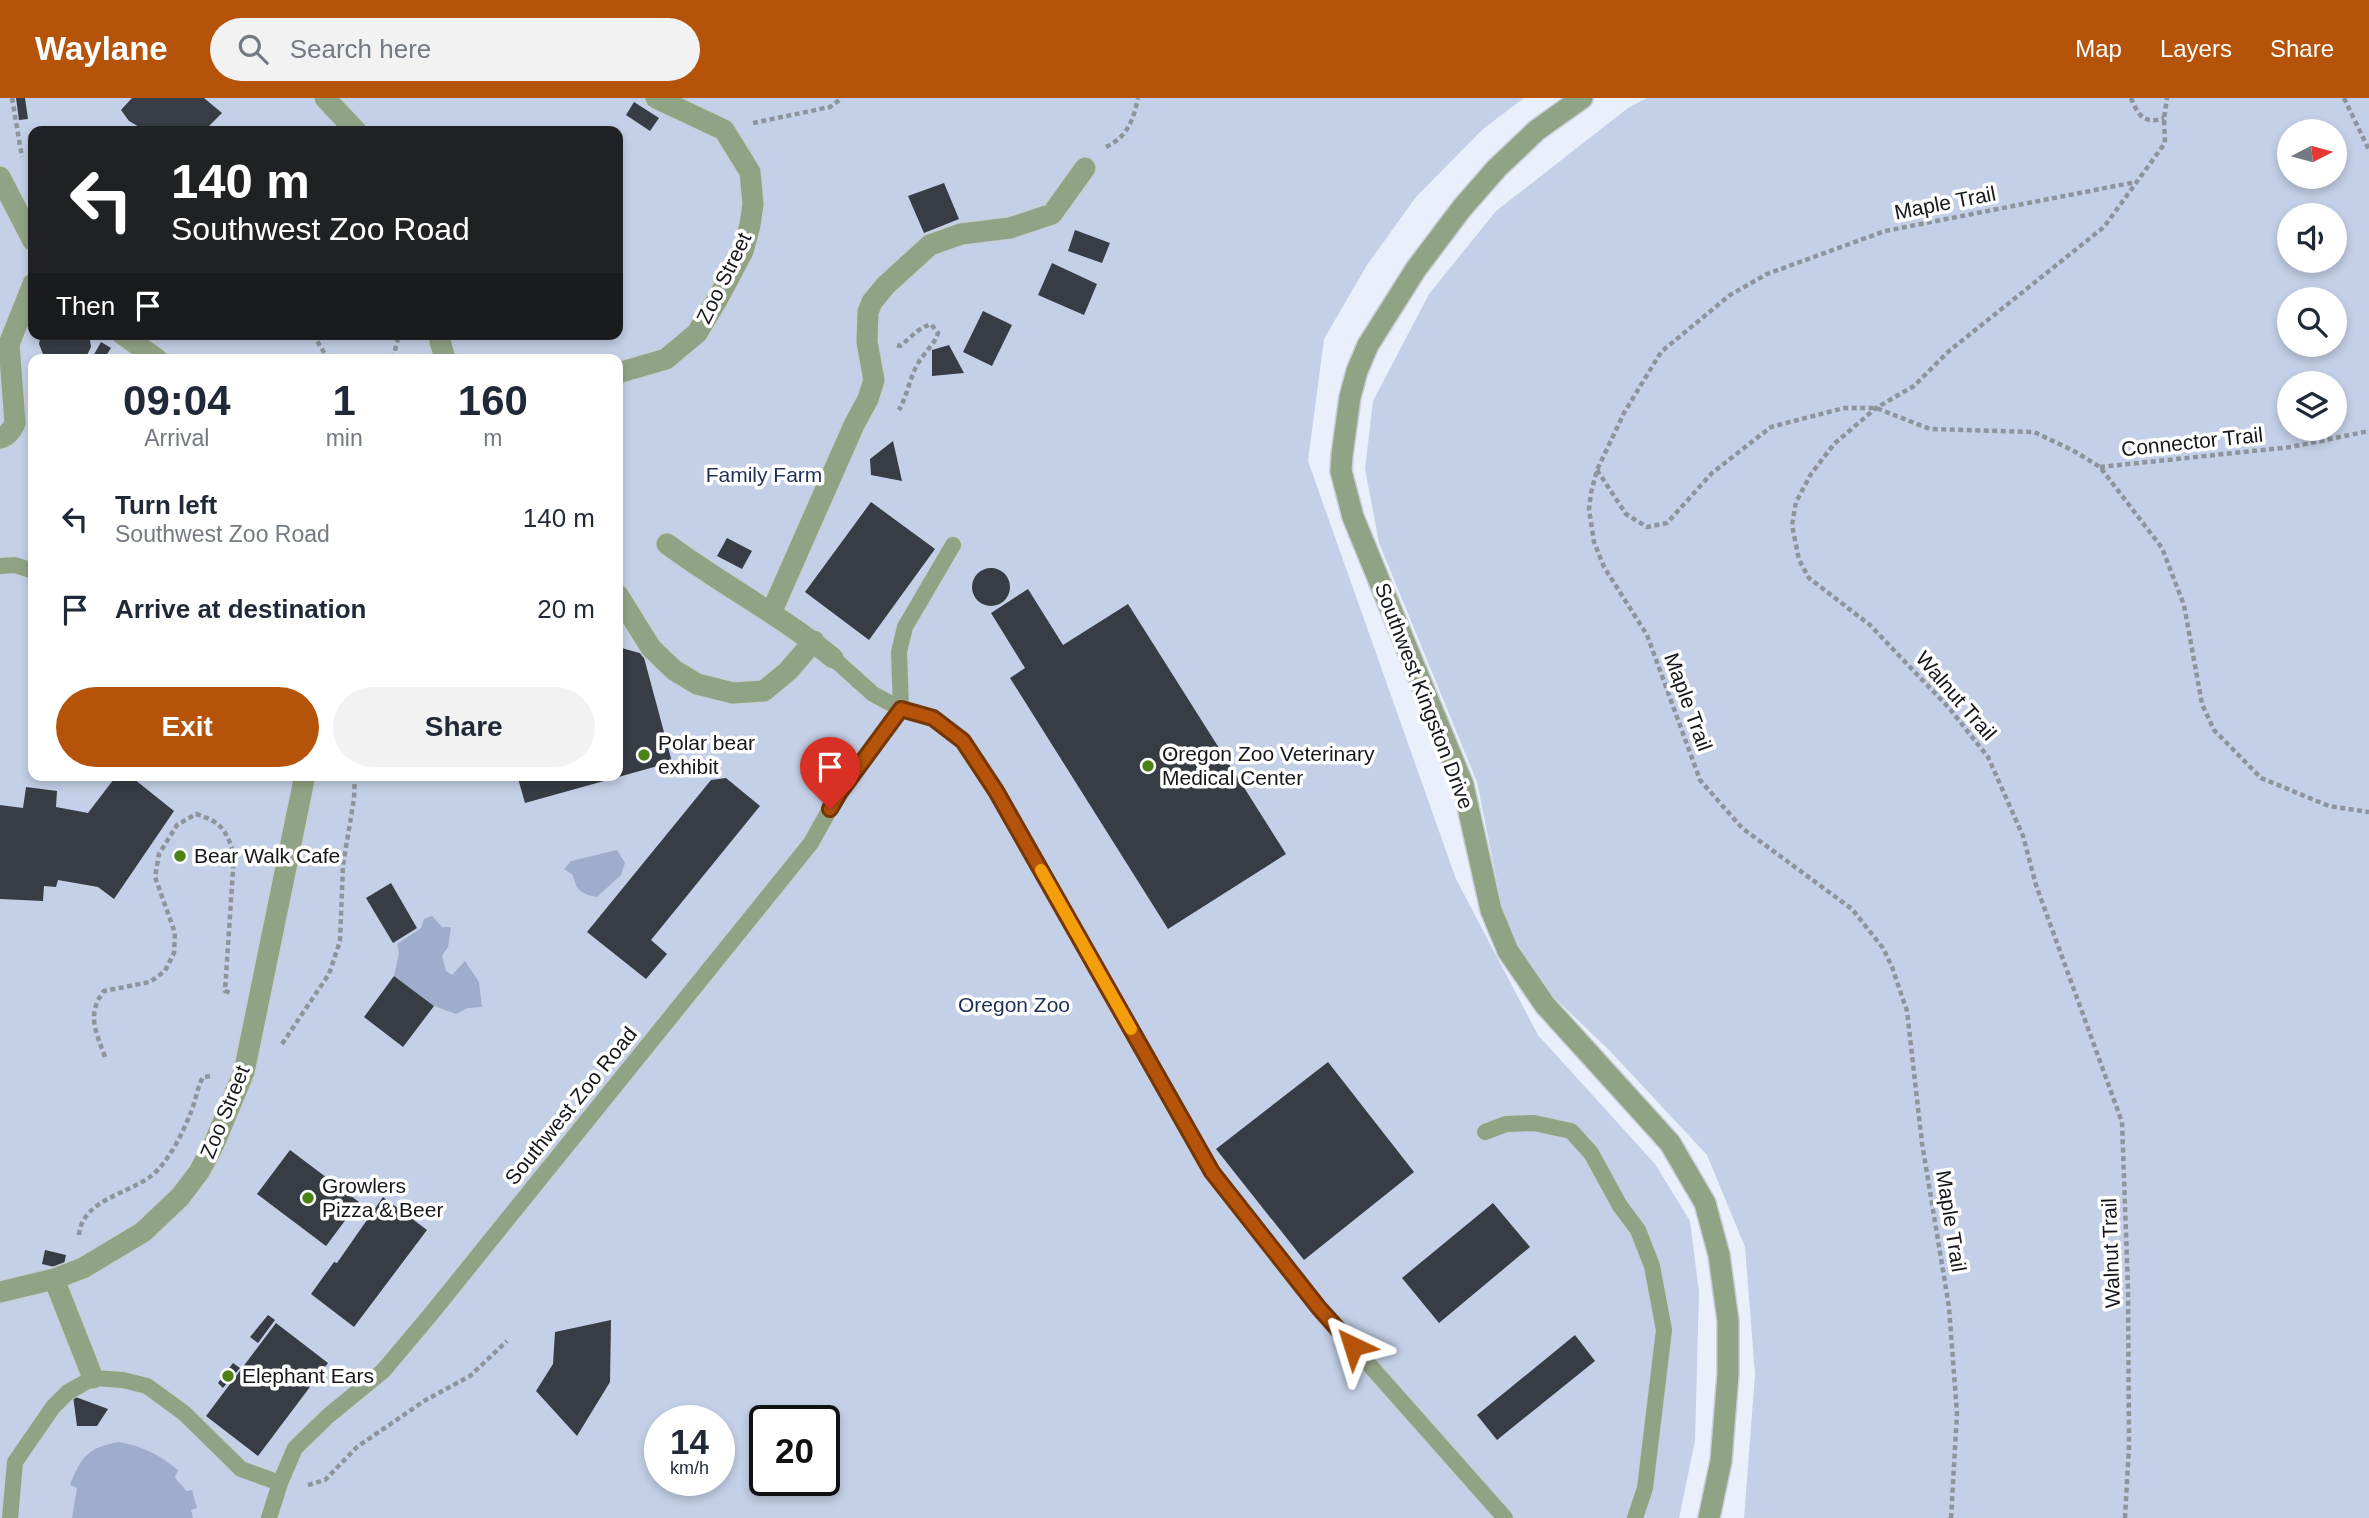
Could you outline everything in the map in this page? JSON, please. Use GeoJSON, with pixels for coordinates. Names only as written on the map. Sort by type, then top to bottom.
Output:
{"type":"FeatureCollection","features":[{"type":"Feature","properties":{"kind":"street"},"geometry":{"type":"LineString","coordinates":[[325,98],[351,126]]}},
{"type":"Feature","properties":{"kind":"street"},"geometry":{"type":"LineString","coordinates":[[656,98],[724,130]]}},
{"type":"Feature","properties":{"kind":"street","name":"Southwest Kingston Drive"},"geometry":{"type":"LineString","coordinates":[[1582,98],[1537,130],[1497,168],[1462,208],[1416,269],[1368,345],[1357,371],[1345,427],[1341,471],[1353,517],[1463,785],[1491,910],[1508,951],[1545,1005],[1670,1143],[1705,1203],[1719,1255],[1728,1321],[1728,1374],[1721,1461],[1709,1518]]}},
{"type":"Feature","properties":{"kind":"street","name":"Zoo Street"},"geometry":{"type":"LineString","coordinates":[[623,372],[666,359],[697,333],[743,251],[753,204],[750,172],[724,130]]}},
{"type":"Feature","properties":{"kind":"street"},"geometry":{"type":"LineString","coordinates":[[771,613],[868,399],[874,380],[867,342],[868,312],[872,302],[886,285],[930,245],[961,234],[1010,228],[1052,214],[1085,168]]}},
{"type":"Feature","properties":{"kind":"street"},"geometry":{"type":"LineString","coordinates":[[3,183],[28,231]]}},
{"type":"Feature","properties":{"kind":"street"},"geometry":{"type":"LineString","coordinates":[[0,438],[11,431],[15,423],[9,344],[28,295]]}},
{"type":"Feature","properties":{"kind":"street"},"geometry":{"type":"LineString","coordinates":[[130,340],[150,354]]}},
{"type":"Feature","properties":{"kind":"street"},"geometry":{"type":"LineString","coordinates":[[667,544],[814,641],[833,658]]}},
{"type":"Feature","properties":{"kind":"street"},"geometry":{"type":"LineString","coordinates":[[623,603],[651,648],[674,670],[697,684],[733,693],[764,691],[788,671],[814,641]]}},
{"type":"Feature","properties":{"kind":"street","name":"Zoo Street"},"geometry":{"type":"LineString","coordinates":[[0,1292],[54,1279],[83,1268],[143,1232],[180,1197],[199,1172],[214,1144],[244,1072],[304,781]]}},
{"type":"Feature","properties":{"kind":"street"},"geometry":{"type":"LineString","coordinates":[[54,1279],[93,1378]]}},
{"type":"Feature","properties":{"kind":"lane"},"geometry":{"type":"LineString","coordinates":[[901,709],[899,652],[905,627],[953,545]]}},
{"type":"Feature","properties":{"kind":"lane"},"geometry":{"type":"LineString","coordinates":[[0,566],[15,565],[28,569]]}},
{"type":"Feature","properties":{"kind":"lane"},"geometry":{"type":"LineString","coordinates":[[833,658],[873,694],[901,709],[933,718],[963,741],[996,791],[1212,1172],[1319,1308],[1505,1518]]}},
{"type":"Feature","properties":{"kind":"lane","name":"Southwest Zoo Road"},"geometry":{"type":"LineString","coordinates":[[270,1518],[280,1483],[295,1448],[328,1416],[383,1371],[811,844],[840,792],[901,709]]}},
{"type":"Feature","properties":{"kind":"lane"},"geometry":{"type":"LineString","coordinates":[[1485,1132],[1506,1124],[1534,1123],[1571,1131],[1591,1153],[1620,1206],[1638,1230],[1652,1266],[1664,1330],[1645,1488],[1634,1518]]}},
{"type":"Feature","properties":{"kind":"lane"},"geometry":{"type":"LineString","coordinates":[[10,1518],[15,1462],[53,1407],[68,1392],[93,1378],[123,1380],[147,1386],[184,1413],[241,1469],[280,1483]]}},
{"type":"Feature","properties":{"kind":"path"},"geometry":{"type":"LineString","coordinates":[[3,183],[20,178],[24,167],[12,98]]}},
{"type":"Feature","properties":{"kind":"path"},"geometry":{"type":"LineString","coordinates":[[724,130],[830,107],[842,98]]}},
{"type":"Feature","properties":{"kind":"path"},"geometry":{"type":"LineString","coordinates":[[1085,168],[1100,150],[1121,140],[1135,113],[1138,98]]}},
{"type":"Feature","properties":{"kind":"path"},"geometry":{"type":"LineString","coordinates":[[2130,98],[2138,115],[2144,120],[2157,121],[2164,118]]}},
{"type":"Feature","properties":{"kind":"path","name":"Walnut Trail"},"geometry":{"type":"LineString","coordinates":[[2126,1518],[2129,1446],[2128,1302],[2122,1122],[2036,885],[2023,836],[1988,757],[1950,708],[1870,625],[1809,578],[1799,560],[1793,525],[1796,502],[1811,474],[1834,444],[1876,408],[1914,386],[1949,351],[2104,226],[2165,143],[2164,118],[2167,98]]}},
{"type":"Feature","properties":{"kind":"path"},"geometry":{"type":"LineString","coordinates":[[2344,98],[2369,150]]}},
{"type":"Feature","properties":{"kind":"path","name":"Maple Trail"},"geometry":{"type":"LineString","coordinates":[[1951,1518],[1957,1413],[1949,1307],[1923,1143],[1907,1011],[1892,967],[1883,948],[1852,909],[1742,828],[1700,780],[1647,635],[1604,567],[1594,542],[1589,509],[1597,470],[1624,413],[1661,352],[1730,295],[1767,274],[1885,231],[2136,182]]}},
{"type":"Feature","properties":{"kind":"path"},"geometry":{"type":"LineString","coordinates":[[893,420],[905,400],[909,382],[918,363],[935,342],[938,333],[931,324],[916,330],[900,346],[895,344],[897,335]]}},
{"type":"Feature","properties":{"kind":"path"},"geometry":{"type":"LineString","coordinates":[[1597,470],[1626,514],[1647,527],[1667,523],[1712,473],[1771,427],[1844,408],[1876,408],[1930,429],[2034,432],[2100,467],[2162,548],[2184,605],[2202,704],[2214,730],[2261,778],[2329,806],[2369,812]]}},
{"type":"Feature","properties":{"kind":"path","name":"Connector Trail"},"geometry":{"type":"LineString","coordinates":[[2100,467],[2291,447],[2369,431]]}},
{"type":"Feature","properties":{"kind":"path"},"geometry":{"type":"LineString","coordinates":[[83,1268],[80,1230],[91,1210],[152,1176],[178,1141],[203,1077],[244,1072],[271,1060],[329,974],[340,941],[343,866],[355,781]]}},
{"type":"Feature","properties":{"kind":"path"},"geometry":{"type":"LineString","coordinates":[[105,1056],[93,1025],[96,1001],[104,990],[150,982],[165,971],[174,953],[175,933],[155,877],[159,853],[177,825],[196,814],[214,820],[228,837],[234,855],[225,990],[259,1001]]}},
{"type":"Feature","properties":{"kind":"path"},"geometry":{"type":"LineString","coordinates":[[280,1483],[297,1487],[325,1480],[357,1447],[424,1401],[470,1376],[507,1341]]}},
{"type":"Feature","properties":{"kind":"green space","name":"Oregon Zoo"},"geometry":{"type":"Polygon","coordinates":[[[0,98],[1524,98],[1483,129],[1416,197],[1367,265],[1324,339],[1308,461],[1456,879],[1538,1035],[1655,1164],[1690,1221],[1699,1292],[1695,1441],[1679,1518],[0,1518],[0,98]]]}},
{"type":"Feature","properties":{"kind":"green space"},"geometry":{"type":"Polygon","coordinates":[[[1647,98],[2369,98],[2369,1518],[1744,1518],[1755,1374],[1745,1247],[1707,1155],[1610,1051],[1538,982],[1504,917],[1477,782],[1379,543],[1365,469],[1373,401],[1429,294],[1496,211],[1628,108],[1647,98]]]}},
{"type":"Feature","properties":{"kind":"shaded area"},"geometry":{"type":"Polygon","coordinates":[[[617,850],[625,863],[621,875],[597,897],[580,890],[573,875],[564,869],[571,861],[617,850]]]}},
{"type":"Feature","properties":{"kind":"shaded area"},"geometry":{"type":"Polygon","coordinates":[[[432,916],[442,927],[451,927],[448,947],[442,956],[446,971],[452,975],[465,961],[479,982],[482,1007],[468,1008],[456,1014],[434,1006],[394,976],[399,953],[397,944],[421,928],[424,919],[432,916]]]}},
{"type":"Feature","properties":{"kind":"shaded area"},"geometry":{"type":"Polygon","coordinates":[[[119,1442],[150,1452],[178,1470],[176,1479],[186,1491],[192,1490],[197,1508],[191,1510],[193,1518],[72,1518],[77,1488],[70,1485],[82,1460],[93,1450],[119,1442]]]}},
{"type":"Feature","properties":{"kind":"building"},"geometry":{"type":"Polygon","coordinates":[[[16,98],[25,98],[28,119],[19,120],[16,98]]]}},
{"type":"Feature","properties":{"kind":"building"},"geometry":{"type":"Polygon","coordinates":[[[132,98],[204,98],[222,113],[209,126],[138,126],[129,121],[121,110],[132,98]]]}},
{"type":"Feature","properties":{"kind":"building"},"geometry":{"type":"Polygon","coordinates":[[[634,102],[659,118],[650,131],[626,115],[634,102]]]}},
{"type":"Feature","properties":{"kind":"building"},"geometry":{"type":"Polygon","coordinates":[[[944,183],[959,219],[924,233],[908,196],[944,183]]]}},
{"type":"Feature","properties":{"kind":"building"},"geometry":{"type":"Polygon","coordinates":[[[1075,230],[1110,243],[1102,263],[1068,251],[1075,230]]]}},
{"type":"Feature","properties":{"kind":"building"},"geometry":{"type":"Polygon","coordinates":[[[1052,263],[1097,284],[1084,315],[1038,295],[1052,263]]]}},
{"type":"Feature","properties":{"kind":"building"},"geometry":{"type":"Polygon","coordinates":[[[983,311],[1012,325],[992,366],[963,352],[983,311]]]}},
{"type":"Feature","properties":{"kind":"building"},"geometry":{"type":"Polygon","coordinates":[[[40,340],[90,340],[91,347],[88,354],[43,354],[40,340]]]}},
{"type":"Feature","properties":{"kind":"building"},"geometry":{"type":"Polygon","coordinates":[[[101,342],[111,348],[107,354],[94,354],[101,342]]]}},
{"type":"Feature","properties":{"kind":"building"},"geometry":{"type":"Polygon","coordinates":[[[949,345],[964,373],[932,376],[932,350],[949,345]]]}},
{"type":"Feature","properties":{"kind":"building"},"geometry":{"type":"Polygon","coordinates":[[[893,441],[902,481],[871,475],[870,459],[893,441]]]}},
{"type":"Feature","properties":{"kind":"building"},"geometry":{"type":"Polygon","coordinates":[[[871,502],[935,549],[869,640],[805,592],[871,502]]]}},
{"type":"Feature","properties":{"kind":"building"},"geometry":{"type":"Polygon","coordinates":[[[727,538],[752,551],[742,569],[717,556],[727,538]]]}},
{"type":"Feature","properties":{"kind":"building"},"geometry":{"type":"Polygon","coordinates":[[[991,568],[1005,573],[1010,587],[1005,601],[991,606],[977,601],[972,587],[977,573],[991,568]]]}},
{"type":"Feature","properties":{"kind":"building","name":"Oregon Zoo Veterinary Medical Center"},"geometry":{"type":"Polygon","coordinates":[[[1028,589],[1063,645],[1128,604],[1286,854],[1168,929],[1010,678],[1025,668],[991,613],[1028,589]]]}},
{"type":"Feature","properties":{"kind":"building","name":"Polar bear exhibit"},"geometry":{"type":"Polygon","coordinates":[[[623,648],[643,654],[672,762],[623,776],[623,648]]]}},
{"type":"Feature","properties":{"kind":"building"},"geometry":{"type":"Polygon","coordinates":[[[726,778],[760,806],[651,940],[667,954],[646,979],[587,932],[711,780],[726,778]]]}},
{"type":"Feature","properties":{"kind":"building"},"geometry":{"type":"Polygon","coordinates":[[[112,781],[136,781],[174,811],[114,899],[98,887],[58,880],[56,887],[44,886],[43,901],[0,899],[0,805],[23,808],[26,787],[57,791],[56,807],[88,813],[112,781]]]}},
{"type":"Feature","properties":{"kind":"building","name":"Polar bear exhibit"},"geometry":{"type":"Polygon","coordinates":[[[519,781],[604,781],[525,803],[519,781]]]}},
{"type":"Feature","properties":{"kind":"building"},"geometry":{"type":"Polygon","coordinates":[[[391,883],[417,928],[393,943],[366,898],[391,883]]]}},
{"type":"Feature","properties":{"kind":"building"},"geometry":{"type":"Polygon","coordinates":[[[394,976],[434,1006],[403,1047],[364,1017],[394,976]]]}},
{"type":"Feature","properties":{"kind":"building"},"geometry":{"type":"Polygon","coordinates":[[[1328,1062],[1414,1172],[1304,1260],[1216,1149],[1328,1062]]]}},
{"type":"Feature","properties":{"kind":"building","name":"Growlers Pizza & Beer"},"geometry":{"type":"Polygon","coordinates":[[[290,1150],[359,1202],[326,1246],[257,1194],[290,1150]]]}},
{"type":"Feature","properties":{"kind":"building"},"geometry":{"type":"Polygon","coordinates":[[[383,1197],[427,1230],[354,1327],[311,1294],[334,1262],[337,1263],[383,1197]]]}},
{"type":"Feature","properties":{"kind":"building"},"geometry":{"type":"Polygon","coordinates":[[[1493,1203],[1530,1247],[1439,1323],[1402,1278],[1493,1203]]]}},
{"type":"Feature","properties":{"kind":"building"},"geometry":{"type":"Polygon","coordinates":[[[45,1250],[66,1255],[63,1269],[42,1264],[45,1250]]]}},
{"type":"Feature","properties":{"kind":"building"},"geometry":{"type":"Polygon","coordinates":[[[268,1315],[275,1320],[258,1343],[250,1337],[268,1315]]]}},
{"type":"Feature","properties":{"kind":"building"},"geometry":{"type":"Polygon","coordinates":[[[611,1320],[610,1382],[577,1436],[536,1391],[553,1364],[555,1332],[611,1320]]]}},
{"type":"Feature","properties":{"kind":"building"},"geometry":{"type":"Polygon","coordinates":[[[276,1323],[328,1363],[258,1456],[206,1416],[276,1323]]]}},
{"type":"Feature","properties":{"kind":"building"},"geometry":{"type":"Polygon","coordinates":[[[1575,1335],[1595,1361],[1497,1440],[1477,1415],[1575,1335]]]}},
{"type":"Feature","properties":{"kind":"building","name":"Elephant Ears"},"geometry":{"type":"Polygon","coordinates":[[[233,1363],[240,1368],[223,1388],[218,1383],[233,1363]]]}},
{"type":"Feature","properties":{"kind":"building"},"geometry":{"type":"Polygon","coordinates":[[[73,1396],[108,1409],[97,1426],[77,1426],[73,1396]]]}},
{"type":"Feature","properties":{"kind":"slow traffic"},"geometry":{"type":"LineString","coordinates":[[1041,870],[1131,1029]]}},
{"type":"Feature","properties":{"kind":"place","name":"Polar bear exhibit"},"geometry":{"type":"Point","coordinates":[644,755]}},
{"type":"Feature","properties":{"kind":"place","name":"Oregon Zoo Veterinary Medical Center"},"geometry":{"type":"Point","coordinates":[1148,766]}},
{"type":"Feature","properties":{"kind":"place","name":"Bear Walk Cafe"},"geometry":{"type":"Point","coordinates":[180,856]}},
{"type":"Feature","properties":{"kind":"place","name":"Growlers Pizza & Beer"},"geometry":{"type":"Point","coordinates":[308,1198]}},
{"type":"Feature","properties":{"kind":"place","name":"Elephant Ears"},"geometry":{"type":"Point","coordinates":[228,1376]}},
{"type":"Feature","properties":{"kind":"route"},"geometry":{"type":"LineString","coordinates":[[830,809],[901,709],[933,718],[963,741],[996,791],[1212,1172],[1319,1308],[1353,1346]]}},
{"type":"Feature","properties":{"kind":"park label","name":"Family Farm"},"geometry":{"type":"Point","coordinates":[764,475]}}]}
